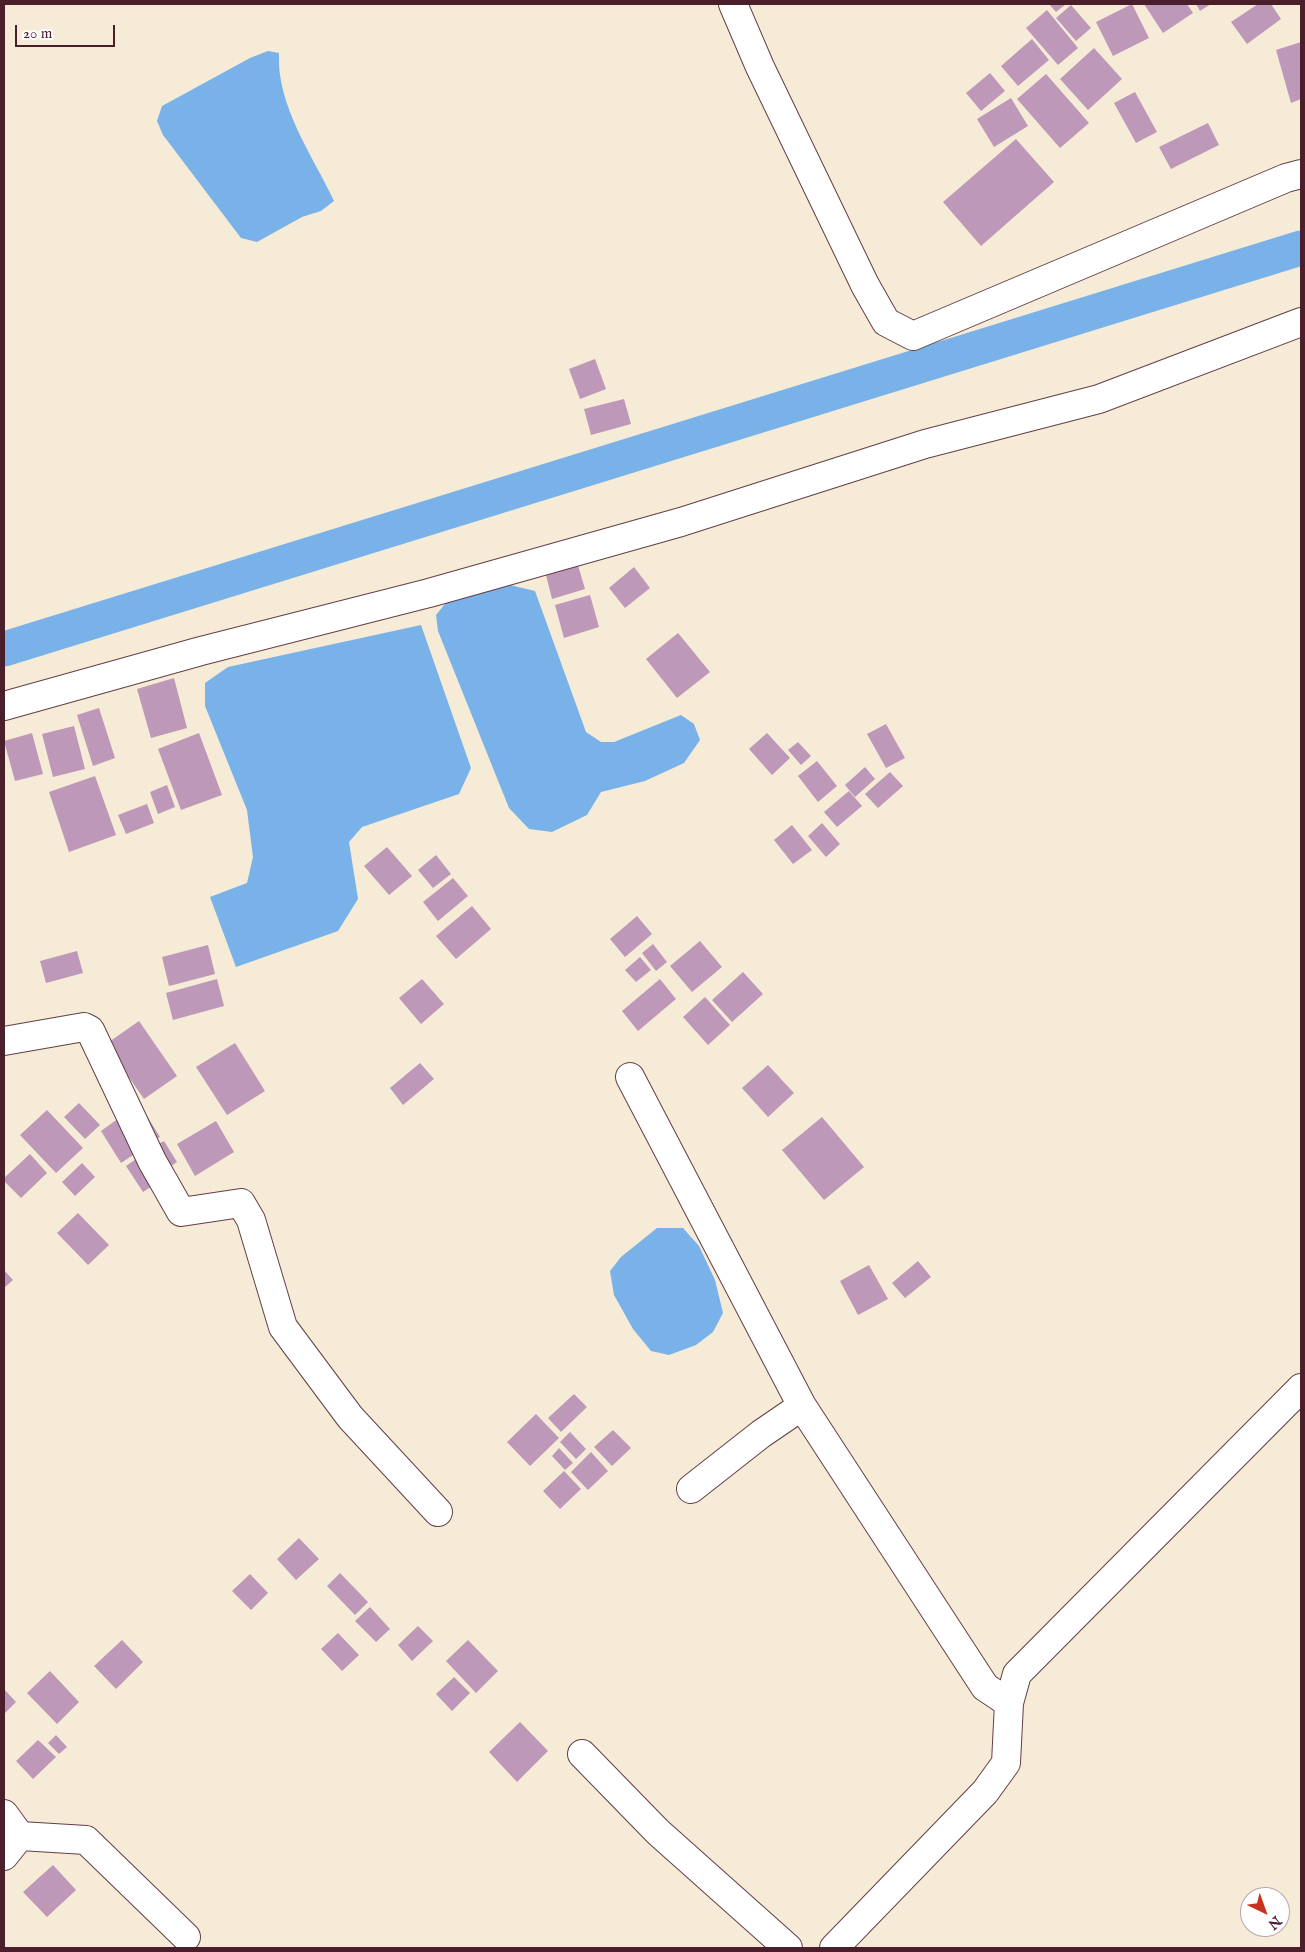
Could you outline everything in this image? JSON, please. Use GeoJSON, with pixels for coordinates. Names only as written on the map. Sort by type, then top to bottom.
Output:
{"type":"FeatureCollection","features":[{"type":"Feature","properties":{"kind":"street"},"geometry":{"type":"LineString","coordinates":[[733,4],[760,67],[865,285],[886,322],[913,336],[1277,182],[1301,174]]}},
{"type":"Feature","properties":{"kind":"street"},"geometry":{"type":"LineString","coordinates":[[4,706],[201,651],[439,590],[681,522],[926,444],[1099,399],[1301,322]]}},
{"type":"Feature","properties":{"kind":"street"},"geometry":{"type":"LineString","coordinates":[[4,1041],[84,1027],[90,1030],[152,1161],[181,1212],[241,1203],[251,1220],[283,1327],[350,1417],[438,1512]]}},
{"type":"Feature","properties":{"kind":"street"},"geometry":{"type":"LineString","coordinates":[[630,1077],[802,1406],[985,1687],[1009,1703]]}},
{"type":"Feature","properties":{"kind":"street"},"geometry":{"type":"LineString","coordinates":[[834,1948],[985,1792],[1006,1763],[1009,1703],[1018,1674],[1301,1388]]}},
{"type":"Feature","properties":{"kind":"street"},"geometry":{"type":"LineString","coordinates":[[691,1489],[761,1434],[802,1406]]}},
{"type":"Feature","properties":{"kind":"street"},"geometry":{"type":"LineString","coordinates":[[582,1754],[658,1832],[788,1948]]}},
{"type":"Feature","properties":{"kind":"street"},"geometry":{"type":"LineString","coordinates":[[4,1814],[12,1846],[86,1840],[186,1937]]}},
{"type":"Feature","properties":{"kind":"water"},"geometry":{"type":"Polygon","coordinates":[[[268,51],[279,53],[283,92],[290,111],[334,201],[321,211],[302,217],[257,242],[241,238],[163,135],[157,121],[162,106],[250,58],[268,51]]]}},
{"type":"Feature","properties":{"kind":"water"},"geometry":{"type":"Polygon","coordinates":[[[510,585],[535,591],[586,732],[601,742],[614,742],[681,715],[694,724],[700,740],[684,763],[645,781],[601,792],[587,815],[552,832],[529,829],[509,808],[438,631],[436,615],[448,600],[510,585]]]}},
{"type":"Feature","properties":{"kind":"water"},"geometry":{"type":"Polygon","coordinates":[[[421,625],[471,768],[459,794],[362,827],[349,842],[358,899],[338,931],[236,967],[210,897],[247,883],[253,857],[247,810],[205,706],[205,683],[228,667],[421,625]]]}},
{"type":"Feature","properties":{"kind":"water"},"geometry":{"type":"Polygon","coordinates":[[[657,1228],[683,1228],[699,1246],[715,1280],[723,1313],[713,1332],[696,1345],[669,1355],[651,1351],[633,1329],[614,1295],[610,1271],[621,1257],[657,1228]]]}},
{"type":"Feature","properties":{"kind":"building"},"geometry":{"type":"Polygon","coordinates":[[[1049,4],[1066,4],[1056,12],[1049,4]]]}},
{"type":"Feature","properties":{"kind":"building"},"geometry":{"type":"Polygon","coordinates":[[[1132,4],[1149,38],[1113,56],[1096,22],[1132,4]]]}},
{"type":"Feature","properties":{"kind":"building"},"geometry":{"type":"Polygon","coordinates":[[[1144,4],[1187,4],[1193,13],[1163,33],[1144,4]]]}},
{"type":"Feature","properties":{"kind":"building"},"geometry":{"type":"Polygon","coordinates":[[[1196,4],[1211,4],[1200,11],[1196,4]]]}},
{"type":"Feature","properties":{"kind":"building"},"geometry":{"type":"Polygon","coordinates":[[[1258,4],[1271,4],[1281,19],[1247,44],[1231,22],[1258,4]]]}},
{"type":"Feature","properties":{"kind":"building"},"geometry":{"type":"Polygon","coordinates":[[[1071,5],[1091,28],[1076,41],[1056,18],[1071,5]]]}},
{"type":"Feature","properties":{"kind":"building"},"geometry":{"type":"Polygon","coordinates":[[[1047,10],[1078,48],[1058,65],[1026,28],[1047,10]]]}},
{"type":"Feature","properties":{"kind":"building"},"geometry":{"type":"Polygon","coordinates":[[[1032,39],[1049,60],[1018,86],[1001,66],[1032,39]]]}},
{"type":"Feature","properties":{"kind":"building"},"geometry":{"type":"Polygon","coordinates":[[[1301,42],[1301,99],[1291,103],[1276,50],[1301,42]]]}},
{"type":"Feature","properties":{"kind":"building"},"geometry":{"type":"Polygon","coordinates":[[[1094,48],[1122,79],[1088,110],[1060,79],[1094,48]]]}},
{"type":"Feature","properties":{"kind":"building"},"geometry":{"type":"Polygon","coordinates":[[[990,73],[1005,91],[981,111],[966,93],[990,73]]]}},
{"type":"Feature","properties":{"kind":"building"},"geometry":{"type":"Polygon","coordinates":[[[1046,74],[1089,123],[1060,148],[1017,99],[1046,74]]]}},
{"type":"Feature","properties":{"kind":"building"},"geometry":{"type":"Polygon","coordinates":[[[1135,92],[1157,132],[1136,143],[1114,103],[1135,92]]]}},
{"type":"Feature","properties":{"kind":"building"},"geometry":{"type":"Polygon","coordinates":[[[1011,98],[1028,126],[994,147],[977,119],[1011,98]]]}},
{"type":"Feature","properties":{"kind":"building"},"geometry":{"type":"Polygon","coordinates":[[[1208,123],[1219,145],[1171,169],[1159,147],[1208,123]]]}},
{"type":"Feature","properties":{"kind":"building"},"geometry":{"type":"Polygon","coordinates":[[[1016,139],[1054,182],[981,246],[943,202],[1016,139]]]}},
{"type":"Feature","properties":{"kind":"building"},"geometry":{"type":"Polygon","coordinates":[[[595,359],[606,389],[580,399],[569,369],[595,359]]]}},
{"type":"Feature","properties":{"kind":"building"},"geometry":{"type":"Polygon","coordinates":[[[624,399],[631,424],[591,435],[584,409],[624,399]]]}},
{"type":"Feature","properties":{"kind":"building"},"geometry":{"type":"Polygon","coordinates":[[[577,562],[585,589],[552,599],[545,571],[577,562]]]}},
{"type":"Feature","properties":{"kind":"building"},"geometry":{"type":"Polygon","coordinates":[[[634,567],[650,588],[625,608],[609,588],[634,567]]]}},
{"type":"Feature","properties":{"kind":"building"},"geometry":{"type":"Polygon","coordinates":[[[590,595],[599,627],[564,638],[555,605],[590,595]]]}},
{"type":"Feature","properties":{"kind":"building"},"geometry":{"type":"Polygon","coordinates":[[[678,633],[710,672],[677,698],[646,659],[678,633]]]}},
{"type":"Feature","properties":{"kind":"building"},"geometry":{"type":"Polygon","coordinates":[[[174,678],[187,728],[151,738],[137,689],[174,678]]]}},
{"type":"Feature","properties":{"kind":"building"},"geometry":{"type":"Polygon","coordinates":[[[99,708],[115,758],[93,766],[77,715],[99,708]]]}},
{"type":"Feature","properties":{"kind":"building"},"geometry":{"type":"Polygon","coordinates":[[[886,724],[905,758],[886,768],[867,734],[886,724]]]}},
{"type":"Feature","properties":{"kind":"building"},"geometry":{"type":"Polygon","coordinates":[[[74,726],[85,769],[53,777],[42,734],[74,726]]]}},
{"type":"Feature","properties":{"kind":"building"},"geometry":{"type":"Polygon","coordinates":[[[32,733],[43,774],[15,781],[4,741],[32,733]]]}},
{"type":"Feature","properties":{"kind":"building"},"geometry":{"type":"Polygon","coordinates":[[[199,733],[222,795],[181,810],[158,749],[199,733]]]}},
{"type":"Feature","properties":{"kind":"building"},"geometry":{"type":"Polygon","coordinates":[[[767,733],[790,758],[772,775],[749,749],[767,733]]]}},
{"type":"Feature","properties":{"kind":"building"},"geometry":{"type":"Polygon","coordinates":[[[798,742],[811,756],[801,765],[788,750],[798,742]]]}},
{"type":"Feature","properties":{"kind":"building"},"geometry":{"type":"Polygon","coordinates":[[[817,761],[837,786],[818,802],[798,776],[817,761]]]}},
{"type":"Feature","properties":{"kind":"building"},"geometry":{"type":"Polygon","coordinates":[[[865,767],[875,779],[855,797],[845,785],[865,767]]]}},
{"type":"Feature","properties":{"kind":"building"},"geometry":{"type":"Polygon","coordinates":[[[890,772],[903,786],[878,808],[865,794],[890,772]]]}},
{"type":"Feature","properties":{"kind":"building"},"geometry":{"type":"Polygon","coordinates":[[[95,776],[116,835],[69,852],[49,792],[95,776]]]}},
{"type":"Feature","properties":{"kind":"building"},"geometry":{"type":"Polygon","coordinates":[[[167,785],[175,807],[158,814],[150,792],[167,785]]]}},
{"type":"Feature","properties":{"kind":"building"},"geometry":{"type":"Polygon","coordinates":[[[849,791],[862,806],[837,827],[824,812],[849,791]]]}},
{"type":"Feature","properties":{"kind":"building"},"geometry":{"type":"Polygon","coordinates":[[[147,804],[154,823],[126,834],[118,815],[147,804]]]}},
{"type":"Feature","properties":{"kind":"building"},"geometry":{"type":"Polygon","coordinates":[[[822,823],[840,844],[826,857],[808,836],[822,823]]]}},
{"type":"Feature","properties":{"kind":"building"},"geometry":{"type":"Polygon","coordinates":[[[792,825],[812,850],[793,864],[774,840],[792,825]]]}},
{"type":"Feature","properties":{"kind":"building"},"geometry":{"type":"Polygon","coordinates":[[[387,847],[412,876],[389,895],[364,866],[387,847]]]}},
{"type":"Feature","properties":{"kind":"building"},"geometry":{"type":"Polygon","coordinates":[[[436,855],[451,874],[433,888],[418,870],[436,855]]]}},
{"type":"Feature","properties":{"kind":"building"},"geometry":{"type":"Polygon","coordinates":[[[453,878],[468,896],[438,921],[423,902],[453,878]]]}},
{"type":"Feature","properties":{"kind":"building"},"geometry":{"type":"Polygon","coordinates":[[[472,906],[491,929],[456,959],[436,936],[472,906]]]}},
{"type":"Feature","properties":{"kind":"building"},"geometry":{"type":"Polygon","coordinates":[[[637,916],[652,934],[625,957],[610,939],[637,916]]]}},
{"type":"Feature","properties":{"kind":"building"},"geometry":{"type":"Polygon","coordinates":[[[700,941],[722,967],[692,992],[670,966],[700,941]]]}},
{"type":"Feature","properties":{"kind":"building"},"geometry":{"type":"Polygon","coordinates":[[[653,944],[667,962],[656,971],[642,953],[653,944]]]}},
{"type":"Feature","properties":{"kind":"building"},"geometry":{"type":"Polygon","coordinates":[[[208,945],[215,974],[169,986],[162,957],[208,945]]]}},
{"type":"Feature","properties":{"kind":"building"},"geometry":{"type":"Polygon","coordinates":[[[77,951],[83,973],[46,983],[40,961],[77,951]]]}},
{"type":"Feature","properties":{"kind":"building"},"geometry":{"type":"Polygon","coordinates":[[[640,957],[651,970],[636,982],[625,970],[640,957]]]}},
{"type":"Feature","properties":{"kind":"building"},"geometry":{"type":"Polygon","coordinates":[[[743,972],[763,994],[732,1022],[712,1000],[743,972]]]}},
{"type":"Feature","properties":{"kind":"building"},"geometry":{"type":"Polygon","coordinates":[[[217,979],[224,1006],[173,1020],[166,993],[217,979]]]}},
{"type":"Feature","properties":{"kind":"building"},"geometry":{"type":"Polygon","coordinates":[[[422,979],[444,1004],[421,1024],[399,998],[422,979]]]}},
{"type":"Feature","properties":{"kind":"building"},"geometry":{"type":"Polygon","coordinates":[[[660,979],[676,999],[638,1031],[622,1011],[660,979]]]}},
{"type":"Feature","properties":{"kind":"building"},"geometry":{"type":"Polygon","coordinates":[[[705,997],[730,1025],[708,1045],[683,1017],[705,997]]]}},
{"type":"Feature","properties":{"kind":"building"},"geometry":{"type":"Polygon","coordinates":[[[139,1021],[177,1076],[144,1099],[106,1044],[139,1021]]]}},
{"type":"Feature","properties":{"kind":"building"},"geometry":{"type":"Polygon","coordinates":[[[235,1043],[265,1091],[227,1115],[196,1067],[235,1043]]]}},
{"type":"Feature","properties":{"kind":"building"},"geometry":{"type":"Polygon","coordinates":[[[420,1063],[434,1079],[403,1105],[390,1088],[420,1063]]]}},
{"type":"Feature","properties":{"kind":"building"},"geometry":{"type":"Polygon","coordinates":[[[768,1065],[794,1093],[768,1117],[742,1088],[768,1065]]]}},
{"type":"Feature","properties":{"kind":"building"},"geometry":{"type":"Polygon","coordinates":[[[79,1103],[100,1125],[85,1139],[64,1117],[79,1103]]]}},
{"type":"Feature","properties":{"kind":"building"},"geometry":{"type":"Polygon","coordinates":[[[47,1110],[83,1148],[56,1173],[20,1135],[47,1110]]]}},
{"type":"Feature","properties":{"kind":"building"},"geometry":{"type":"Polygon","coordinates":[[[145,1113],[160,1137],[149,1143],[135,1120],[145,1113]]]}},
{"type":"Feature","properties":{"kind":"building"},"geometry":{"type":"Polygon","coordinates":[[[822,1117],[864,1167],[824,1200],[782,1150],[822,1117]]]}},
{"type":"Feature","properties":{"kind":"building"},"geometry":{"type":"Polygon","coordinates":[[[119,1118],[139,1151],[121,1163],[101,1131],[119,1118]]]}},
{"type":"Feature","properties":{"kind":"building"},"geometry":{"type":"Polygon","coordinates":[[[216,1121],[234,1152],[195,1176],[177,1144],[216,1121]]]}},
{"type":"Feature","properties":{"kind":"building"},"geometry":{"type":"Polygon","coordinates":[[[164,1141],[177,1162],[162,1172],[148,1150],[164,1141]]]}},
{"type":"Feature","properties":{"kind":"building"},"geometry":{"type":"Polygon","coordinates":[[[30,1154],[47,1173],[21,1198],[4,1181],[4,1178],[30,1154]]]}},
{"type":"Feature","properties":{"kind":"building"},"geometry":{"type":"Polygon","coordinates":[[[142,1155],[160,1181],[143,1192],[126,1166],[142,1155]]]}},
{"type":"Feature","properties":{"kind":"building"},"geometry":{"type":"Polygon","coordinates":[[[82,1163],[95,1177],[75,1196],[62,1182],[82,1163]]]}},
{"type":"Feature","properties":{"kind":"building"},"geometry":{"type":"Polygon","coordinates":[[[78,1213],[109,1245],[88,1265],[57,1233],[78,1213]]]}},
{"type":"Feature","properties":{"kind":"building"},"geometry":{"type":"Polygon","coordinates":[[[918,1261],[931,1277],[905,1298],[892,1283],[918,1261]]]}},
{"type":"Feature","properties":{"kind":"building"},"geometry":{"type":"Polygon","coordinates":[[[869,1265],[888,1299],[858,1315],[840,1281],[869,1265]]]}},
{"type":"Feature","properties":{"kind":"building"},"geometry":{"type":"Polygon","coordinates":[[[4,1270],[13,1280],[4,1288],[4,1270]]]}},
{"type":"Feature","properties":{"kind":"building"},"geometry":{"type":"Polygon","coordinates":[[[574,1394],[587,1407],[561,1432],[548,1418],[574,1394]]]}},
{"type":"Feature","properties":{"kind":"building"},"geometry":{"type":"Polygon","coordinates":[[[536,1414],[559,1438],[530,1466],[507,1442],[536,1414]]]}},
{"type":"Feature","properties":{"kind":"building"},"geometry":{"type":"Polygon","coordinates":[[[613,1430],[631,1448],[612,1466],[594,1447],[613,1430]]]}},
{"type":"Feature","properties":{"kind":"building"},"geometry":{"type":"Polygon","coordinates":[[[570,1432],[586,1449],[576,1459],[560,1442],[570,1432]]]}},
{"type":"Feature","properties":{"kind":"building"},"geometry":{"type":"Polygon","coordinates":[[[559,1448],[573,1463],[565,1470],[552,1456],[559,1448]]]}},
{"type":"Feature","properties":{"kind":"building"},"geometry":{"type":"Polygon","coordinates":[[[591,1452],[608,1471],[588,1490],[571,1472],[591,1452]]]}},
{"type":"Feature","properties":{"kind":"building"},"geometry":{"type":"Polygon","coordinates":[[[564,1471],[581,1489],[560,1509],[543,1491],[564,1471]]]}},
{"type":"Feature","properties":{"kind":"building"},"geometry":{"type":"Polygon","coordinates":[[[299,1538],[319,1559],[296,1580],[277,1559],[299,1538]]]}},
{"type":"Feature","properties":{"kind":"building"},"geometry":{"type":"Polygon","coordinates":[[[340,1573],[368,1602],[355,1615],[327,1586],[340,1573]]]}},
{"type":"Feature","properties":{"kind":"building"},"geometry":{"type":"Polygon","coordinates":[[[250,1574],[268,1593],[251,1610],[232,1591],[250,1574]]]}},
{"type":"Feature","properties":{"kind":"building"},"geometry":{"type":"Polygon","coordinates":[[[370,1607],[390,1629],[376,1642],[355,1621],[370,1607]]]}},
{"type":"Feature","properties":{"kind":"building"},"geometry":{"type":"Polygon","coordinates":[[[418,1626],[433,1641],[412,1661],[398,1645],[418,1626]]]}},
{"type":"Feature","properties":{"kind":"building"},"geometry":{"type":"Polygon","coordinates":[[[338,1633],[359,1655],[342,1671],[321,1649],[338,1633]]]}},
{"type":"Feature","properties":{"kind":"building"},"geometry":{"type":"Polygon","coordinates":[[[122,1640],[143,1662],[116,1689],[94,1666],[122,1640]]]}},
{"type":"Feature","properties":{"kind":"building"},"geometry":{"type":"Polygon","coordinates":[[[468,1640],[498,1671],[476,1693],[446,1661],[468,1640]]]}},
{"type":"Feature","properties":{"kind":"building"},"geometry":{"type":"Polygon","coordinates":[[[50,1671],[79,1702],[57,1724],[27,1693],[50,1671]]]}},
{"type":"Feature","properties":{"kind":"building"},"geometry":{"type":"Polygon","coordinates":[[[454,1677],[470,1693],[452,1711],[436,1694],[454,1677]]]}},
{"type":"Feature","properties":{"kind":"building"},"geometry":{"type":"Polygon","coordinates":[[[4,1689],[16,1702],[4,1714],[4,1689]]]}},
{"type":"Feature","properties":{"kind":"building"},"geometry":{"type":"Polygon","coordinates":[[[520,1722],[548,1751],[517,1782],[489,1752],[520,1722]]]}},
{"type":"Feature","properties":{"kind":"building"},"geometry":{"type":"Polygon","coordinates":[[[56,1735],[67,1747],[59,1754],[48,1743],[56,1735]]]}},
{"type":"Feature","properties":{"kind":"building"},"geometry":{"type":"Polygon","coordinates":[[[38,1740],[56,1757],[33,1779],[16,1761],[38,1740]]]}},
{"type":"Feature","properties":{"kind":"building"},"geometry":{"type":"Polygon","coordinates":[[[53,1865],[76,1890],[47,1917],[23,1892],[53,1865]]]}},
{"type":"Feature","properties":{"kind":"waterway"},"geometry":{"type":"LineString","coordinates":[[4,649],[1301,248]]}}]}
